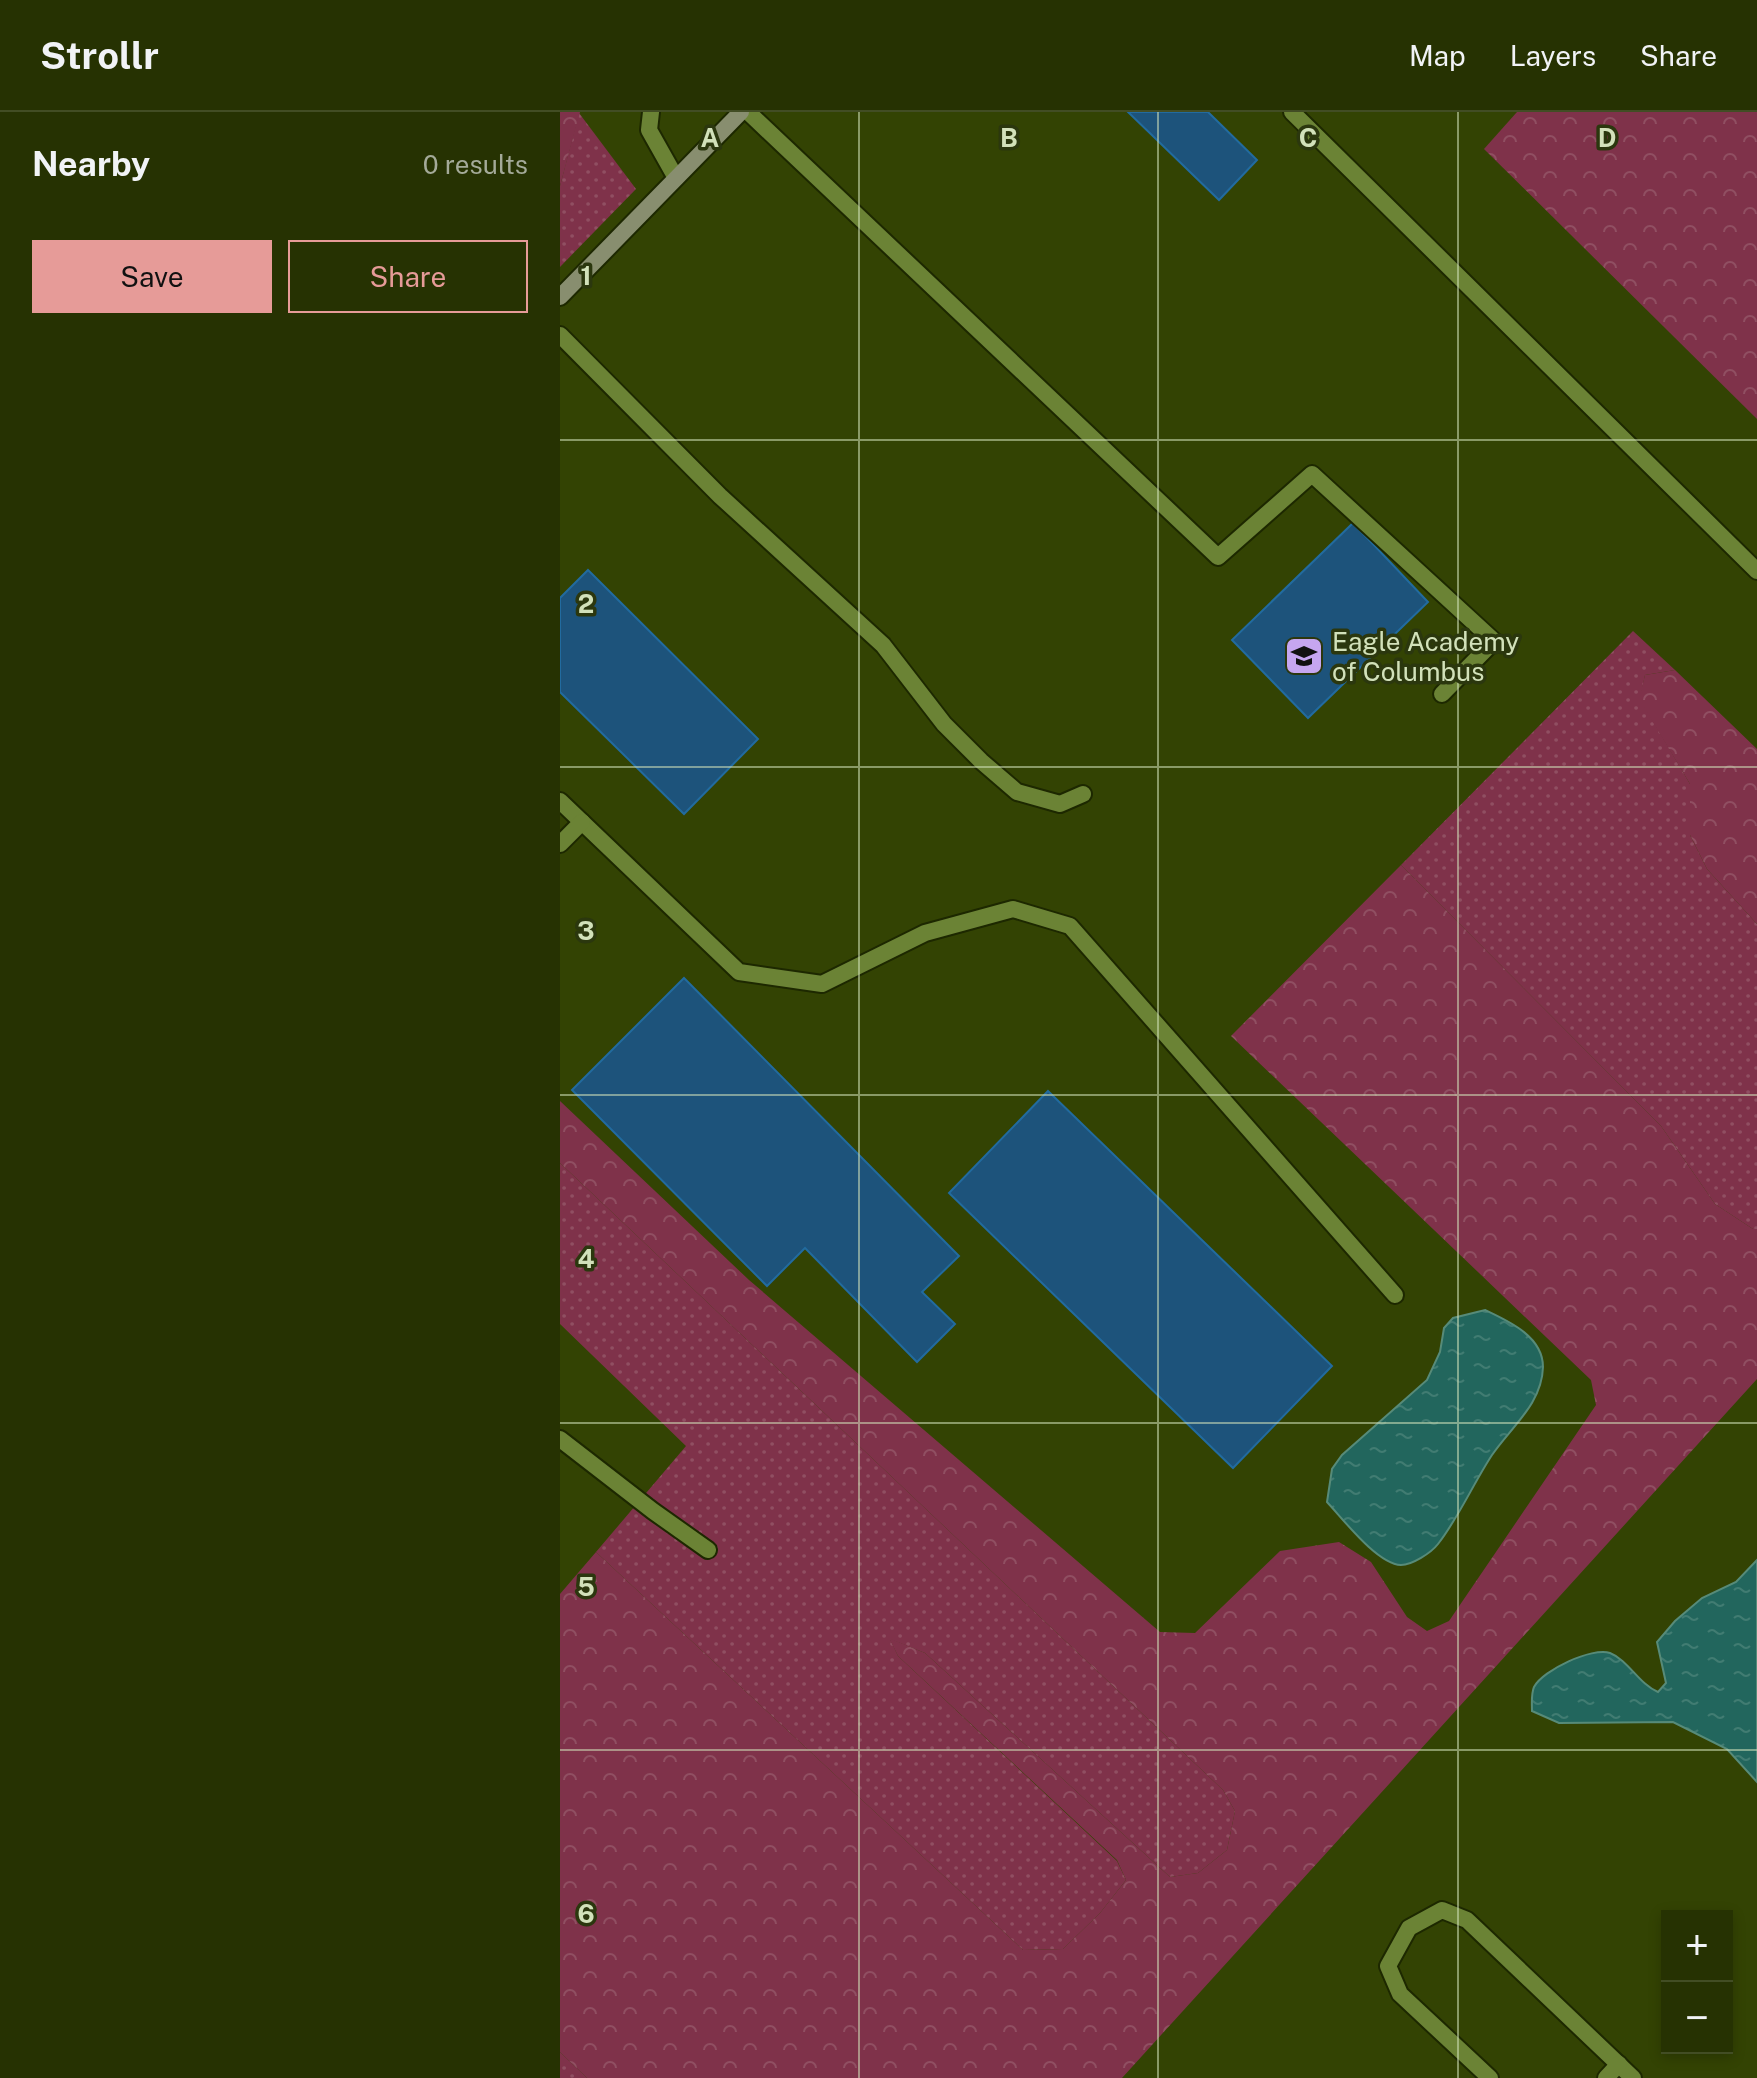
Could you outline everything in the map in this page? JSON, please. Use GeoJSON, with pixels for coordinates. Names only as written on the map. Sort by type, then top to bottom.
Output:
{"type":"FeatureCollection","features":[{"type":"Feature","properties":{"kind":"main road"},"geometry":{"type":"LineString","coordinates":[[560,297],[741,112]]}},
{"type":"Feature","properties":{"kind":"lane"},"geometry":{"type":"LineString","coordinates":[[651,112],[649,130],[676,178]]}},
{"type":"Feature","properties":{"kind":"lane"},"geometry":{"type":"LineString","coordinates":[[748,112],[1218,557],[1312,474],[1494,641],[1442,694]]}},
{"type":"Feature","properties":{"kind":"lane"},"geometry":{"type":"LineString","coordinates":[[1292,112],[1757,571]]}},
{"type":"Feature","properties":{"kind":"lane"},"geometry":{"type":"LineString","coordinates":[[560,335],[720,496],[883,645],[944,724],[981,761],[1017,792],[1060,804],[1083,794]]}},
{"type":"Feature","properties":{"kind":"lane"},"geometry":{"type":"LineString","coordinates":[[560,801],[739,972],[822,984],[925,933],[1013,909],[1070,926],[1395,1295]]}},
{"type":"Feature","properties":{"kind":"lane"},"geometry":{"type":"LineString","coordinates":[[560,844],[582,822]]}},
{"type":"Feature","properties":{"kind":"lane"},"geometry":{"type":"LineString","coordinates":[[560,1439],[708,1550]]}},
{"type":"Feature","properties":{"kind":"lane"},"geometry":{"type":"LineString","coordinates":[[1490,2078],[1400,1994],[1388,1966],[1409,1928],[1442,1910],[1467,1920],[1633,2078]]}},
{"type":"Feature","properties":{"kind":"lane"},"geometry":{"type":"LineString","coordinates":[[1606,2078],[1619,2064]]}},
{"type":"Feature","properties":{"kind":"green space"},"geometry":{"type":"Polygon","coordinates":[[[560,112],[580,112],[560,186],[560,112]]]}},
{"type":"Feature","properties":{"kind":"green space"},"geometry":{"type":"Polygon","coordinates":[[[1517,112],[1757,112],[1757,419],[1484,149],[1517,112]]]}},
{"type":"Feature","properties":{"kind":"green space"},"geometry":{"type":"Polygon","coordinates":[[[579,113],[636,189],[560,267],[560,186],[579,113]]]}},
{"type":"Feature","properties":{"kind":"green space"},"geometry":{"type":"Polygon","coordinates":[[[1633,631],[1675,670],[1645,675],[1640,699],[1690,784],[1690,835],[1707,869],[1757,924],[1757,1229],[1715,1204],[1661,1126],[1401,865],[1633,631]]]}},
{"type":"Feature","properties":{"kind":"green space"},"geometry":{"type":"Polygon","coordinates":[[[1675,670],[1757,749],[1757,924],[1707,869],[1690,835],[1690,784],[1639,699],[1645,675],[1675,670]]]}},
{"type":"Feature","properties":{"kind":"green space"},"geometry":{"type":"Polygon","coordinates":[[[1401,865],[1661,1126],[1715,1204],[1757,1229],[1757,1379],[1122,2078],[587,2078],[560,2052],[560,1594],[596,1552],[1023,1950],[1063,1949],[1100,1913],[1126,1880],[1117,1860],[898,1656],[889,1638],[925,1653],[1170,1877],[1198,1873],[1227,1850],[1235,1811],[1223,1790],[560,1163],[560,1101],[749,1280],[1160,1632],[1195,1633],[1280,1551],[1339,1542],[1371,1562],[1407,1617],[1427,1631],[1449,1621],[1596,1405],[1591,1380],[1231,1036],[1401,865]]]}},
{"type":"Feature","properties":{"kind":"green space"},"geometry":{"type":"Polygon","coordinates":[[[560,1163],[1223,1790],[1235,1811],[1227,1850],[1198,1873],[1170,1877],[925,1653],[890,1639],[898,1656],[1117,1861],[1126,1880],[1100,1913],[1063,1949],[1023,1950],[596,1552],[686,1446],[560,1324],[560,1163]]]}},
{"type":"Feature","properties":{"kind":"green space"},"geometry":{"type":"Polygon","coordinates":[[[560,2052],[587,2078],[560,2078],[560,2052]]]}},
{"type":"Feature","properties":{"kind":"water"},"geometry":{"type":"Polygon","coordinates":[[[1485,1310],[1523,1331],[1537,1347],[1543,1367],[1537,1392],[1492,1455],[1438,1544],[1410,1563],[1392,1563],[1361,1540],[1327,1502],[1332,1469],[1342,1455],[1427,1380],[1440,1352],[1444,1328],[1453,1318],[1485,1310]]]}},
{"type":"Feature","properties":{"kind":"water"},"geometry":{"type":"Polygon","coordinates":[[[1757,1560],[1757,1782],[1727,1749],[1673,1722],[1559,1723],[1532,1711],[1533,1690],[1539,1680],[1557,1667],[1592,1653],[1616,1656],[1658,1692],[1666,1683],[1657,1642],[1675,1621],[1702,1598],[1736,1582],[1757,1560]]]}},
{"type":"Feature","properties":{"kind":"building"},"geometry":{"type":"Polygon","coordinates":[[[1128,112],[1208,112],[1257,160],[1219,200],[1128,112]]]}},
{"type":"Feature","properties":{"kind":"building"},"geometry":{"type":"Polygon","coordinates":[[[1353,523],[1428,602],[1308,718],[1232,640],[1353,523]]]}},
{"type":"Feature","properties":{"kind":"building"},"geometry":{"type":"Polygon","coordinates":[[[588,570],[758,739],[684,814],[560,692],[560,598],[588,570]]]}},
{"type":"Feature","properties":{"kind":"building"},"geometry":{"type":"Polygon","coordinates":[[[684,978],[959,1256],[922,1292],[955,1324],[917,1362],[805,1248],[767,1286],[572,1090],[684,978]]]}},
{"type":"Feature","properties":{"kind":"building"},"geometry":{"type":"Polygon","coordinates":[[[1048,1091],[1332,1366],[1233,1468],[949,1193],[1048,1091]]]}},
{"type":"Feature","properties":{"kind":"place","name":"Eagle Academy of Columbus"},"geometry":{"type":"Point","coordinates":[1304,656]}}]}
